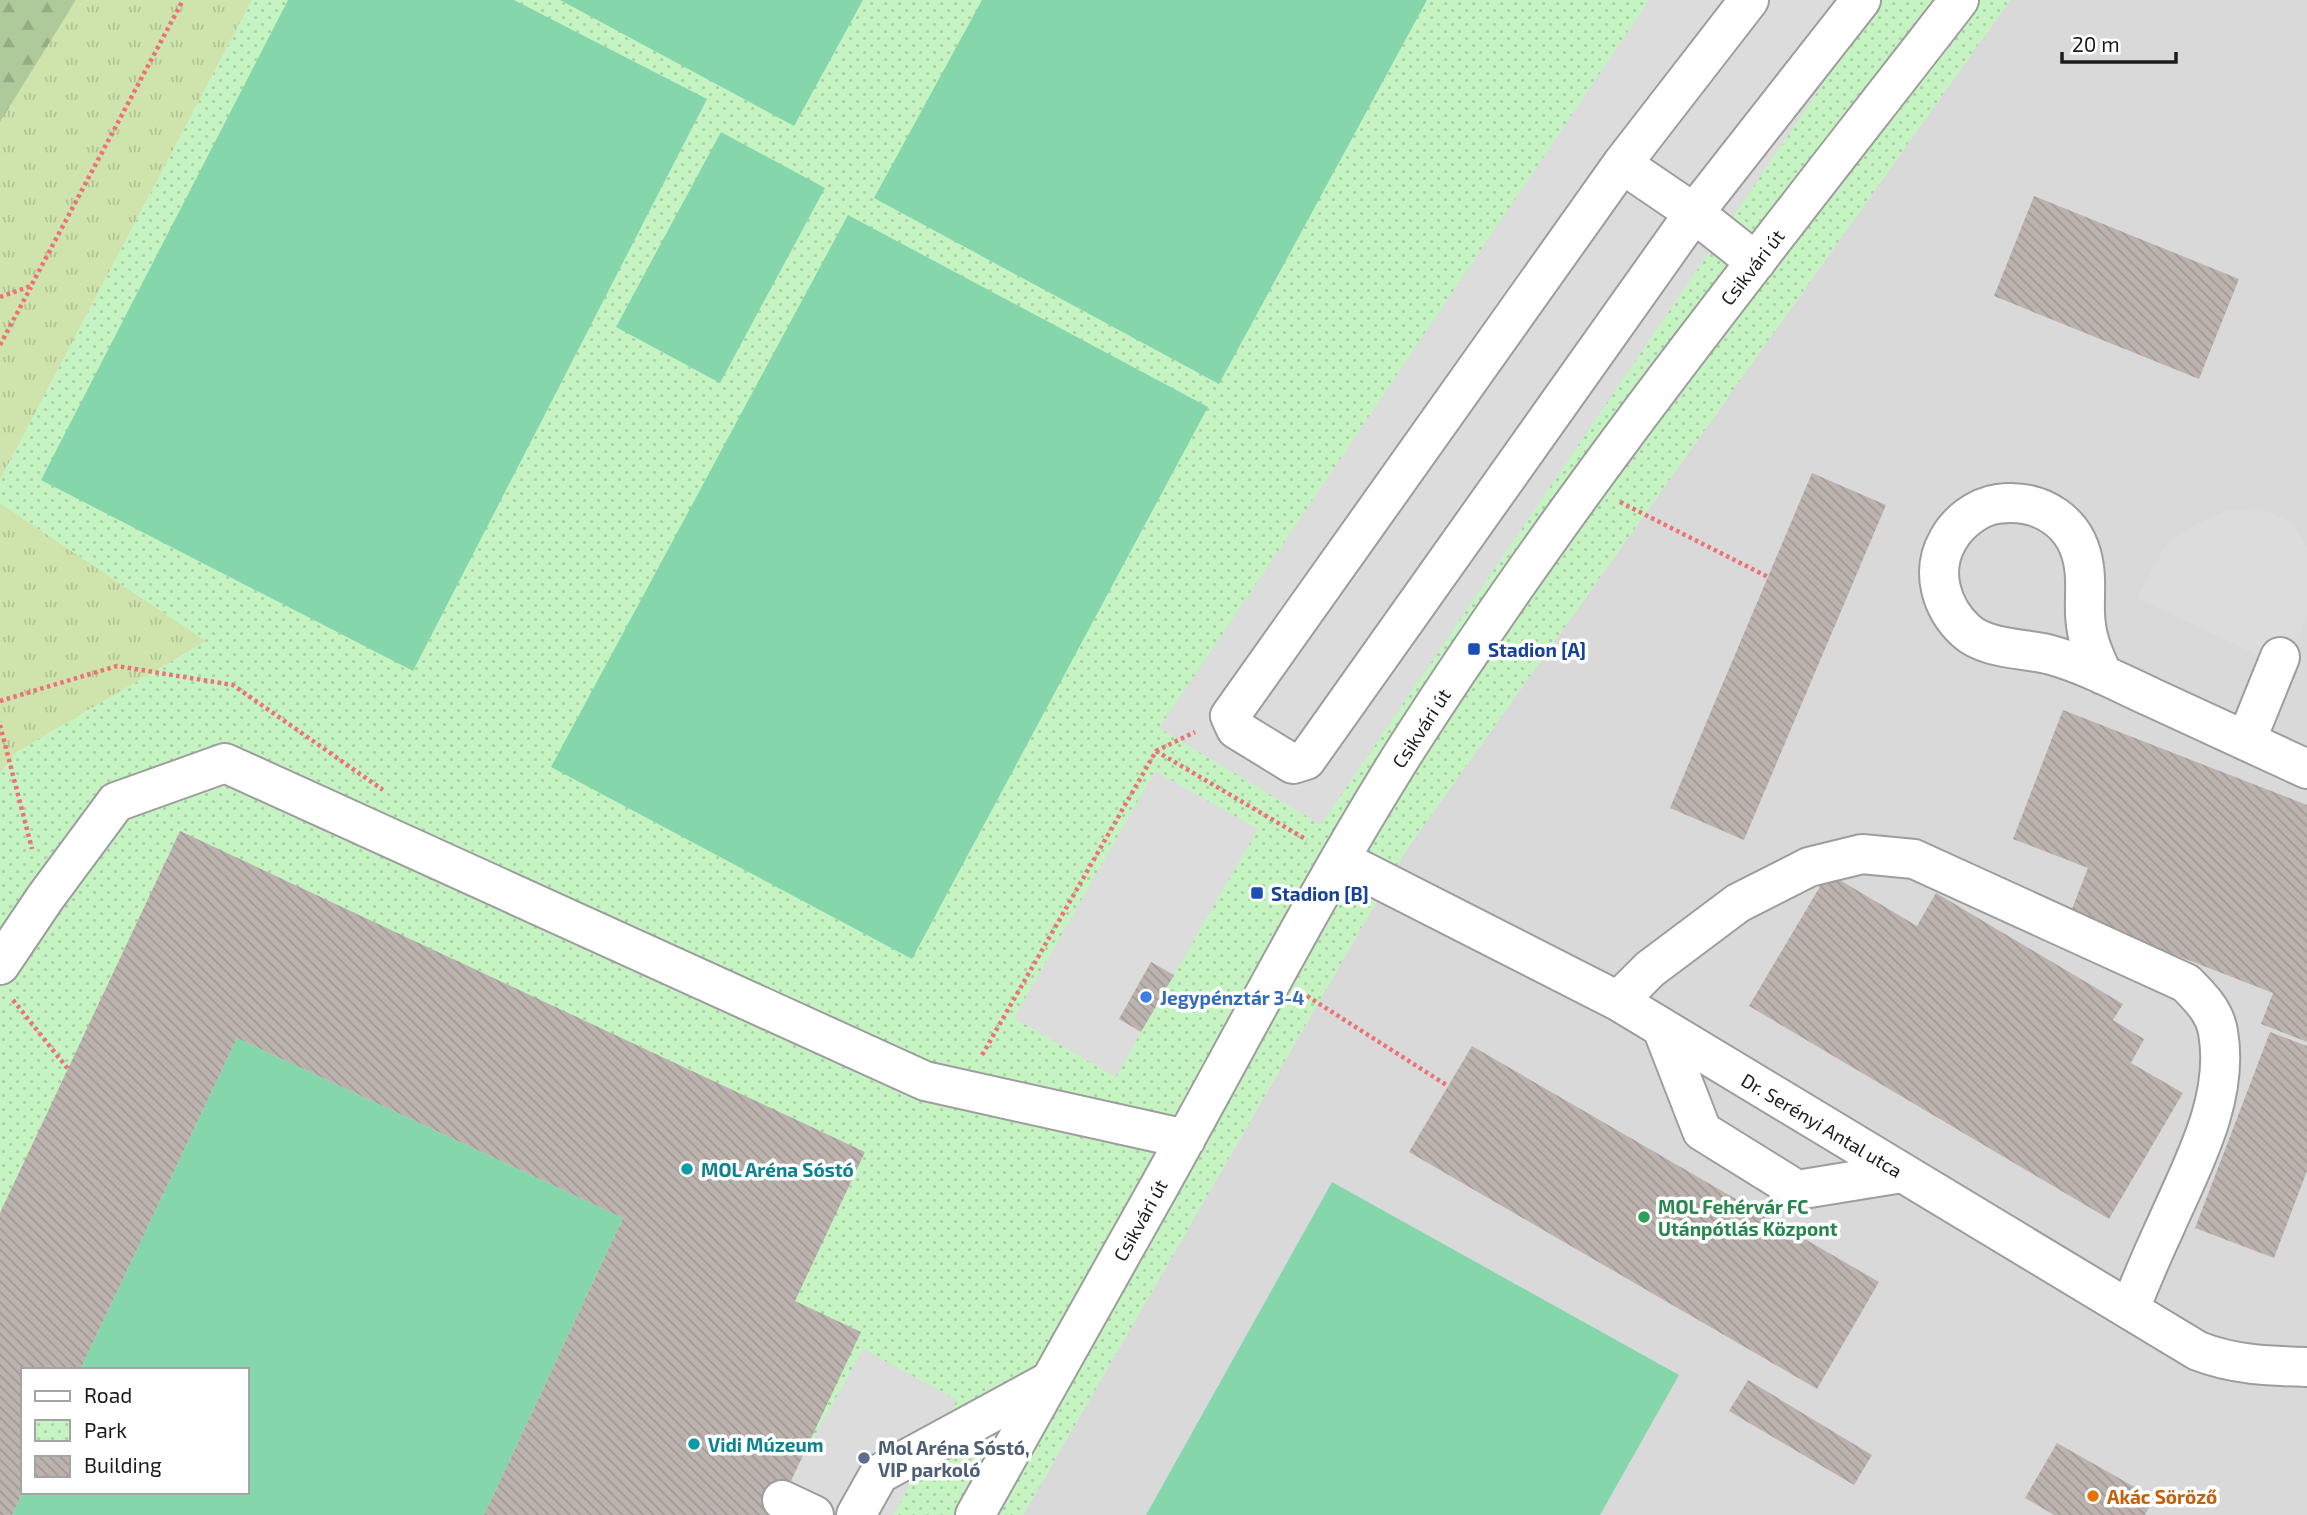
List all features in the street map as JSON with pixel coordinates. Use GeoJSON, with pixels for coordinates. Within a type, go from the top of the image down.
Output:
{"type":"FeatureCollection","features":[{"type":"Feature","properties":{"kind":"street"},"geometry":{"type":"LineString","coordinates":[[1749,0],[1622,164],[1230,716],[1236,729],[1293,764],[1306,760],[1694,213],[1861,0]]}},
{"type":"Feature","properties":{"kind":"street","name":"Csikvári út"},"geometry":{"type":"LineString","coordinates":[[975,1515],[1275,976],[1414,737],[1521,576],[1589,484],[1756,262],[1959,0]]}},
{"type":"Feature","properties":{"kind":"street"},"geometry":{"type":"LineString","coordinates":[[1622,164],[1694,213],[1756,262]]}},
{"type":"Feature","properties":{"kind":"street"},"geometry":{"type":"LineString","coordinates":[[2103,675],[2086,627],[2084,567],[2077,541],[2061,521],[2040,507],[2015,502],[1990,505],[1962,520],[1947,541],[1939,565],[1940,591],[1950,614],[1968,632],[1982,640],[2055,656],[2103,675],[2307,769]]}},
{"type":"Feature","properties":{"kind":"street"},"geometry":{"type":"LineString","coordinates":[[2246,741],[2280,657]]}},
{"type":"Feature","properties":{"kind":"street"},"geometry":{"type":"LineString","coordinates":[[4,979],[45,898],[116,802],[225,763],[925,1081],[1186,1139]]}},
{"type":"Feature","properties":{"kind":"street"},"geometry":{"type":"LineString","coordinates":[[1618,1001],[1650,969],[1738,903],[1809,867],[1862,854],[1914,859],[2186,983],[2206,1004],[2218,1029],[2221,1067],[2214,1105],[2192,1167],[2130,1309]]}},
{"type":"Feature","properties":{"kind":"street","name":"Dr. Serényi Antal utca"},"geometry":{"type":"LineString","coordinates":[[1341,860],[1618,1001],[2198,1350],[2222,1360],[2253,1366],[2307,1367]]}},
{"type":"Feature","properties":{"kind":"street"},"geometry":{"type":"LineString","coordinates":[[1662,1028],[1702,1131],[1785,1182],[1797,1189],[1902,1173]]}},
{"type":"Feature","properties":{"kind":"street"},"geometry":{"type":"LineString","coordinates":[[856,1515],[879,1474],[1050,1381]]}},
{"type":"Feature","properties":{"kind":"path"},"geometry":{"type":"LineString","coordinates":[[0,345],[183,0]]}},
{"type":"Feature","properties":{"kind":"path"},"geometry":{"type":"LineString","coordinates":[[0,297],[31,286]]}},
{"type":"Feature","properties":{"kind":"path"},"geometry":{"type":"LineString","coordinates":[[1589,484],[1646,517],[1768,577]]}},
{"type":"Feature","properties":{"kind":"path"},"geometry":{"type":"LineString","coordinates":[[0,701],[117,666],[233,685],[392,796]]}},
{"type":"Feature","properties":{"kind":"path"},"geometry":{"type":"LineString","coordinates":[[962,1089],[1156,751],[1230,716]]}},
{"type":"Feature","properties":{"kind":"path"},"geometry":{"type":"LineString","coordinates":[[0,725],[45,898]]}},
{"type":"Feature","properties":{"kind":"path"},"geometry":{"type":"LineString","coordinates":[[1156,751],[1341,860]]}},
{"type":"Feature","properties":{"kind":"path"},"geometry":{"type":"LineString","coordinates":[[1275,976],[1448,1086]]}},
{"type":"Feature","properties":{"kind":"path"},"geometry":{"type":"LineString","coordinates":[[4,979],[68,1069]]}},
{"type":"Feature","properties":{"kind":"shaded area"},"geometry":{"type":"Polygon","coordinates":[[[1649,0],[1880,0],[1321,825],[1159,728],[1649,0]]]}},
{"type":"Feature","properties":{"kind":"shaded area"},"geometry":{"type":"Polygon","coordinates":[[[2010,0],[2307,0],[2307,1515],[1023,1515],[1407,849],[2010,0]]]}},
{"type":"Feature","properties":{"kind":"shaded area"},"geometry":{"type":"Polygon","coordinates":[[[2259,508],[2293,523],[2307,547],[2307,614],[2289,670],[2137,598],[2167,543],[2193,526],[2226,511],[2259,508]]]}},
{"type":"Feature","properties":{"kind":"shaded area"},"geometry":{"type":"Polygon","coordinates":[[[1155,771],[1258,829],[1174,975],[1151,963],[1119,1019],[1141,1032],[1116,1077],[1014,1018],[1155,771]]]}},
{"type":"Feature","properties":{"kind":"shaded area","name":"Mol Aréna Sóstó, VIP parkoló"},"geometry":{"type":"Polygon","coordinates":[[[863,1349],[957,1400],[893,1515],[771,1515],[863,1349]]]}},
{"type":"Feature","properties":{"kind":"green space"},"geometry":{"type":"Polygon","coordinates":[[[0,0],[76,0],[0,122],[0,0]]]}},
{"type":"Feature","properties":{"kind":"green space"},"geometry":{"type":"Polygon","coordinates":[[[76,0],[252,0],[0,480],[0,122],[76,0]]]}},
{"type":"Feature","properties":{"kind":"green space"},"geometry":{"type":"Polygon","coordinates":[[[252,0],[2010,0],[1407,849],[1023,1515],[0,1515],[0,773],[17,752],[206,641],[0,503],[0,480],[252,0]]]}},
{"type":"Feature","properties":{"kind":"green space"},"geometry":{"type":"Polygon","coordinates":[[[288,0],[514,0],[707,99],[413,671],[41,480],[288,0]]]}},
{"type":"Feature","properties":{"kind":"green space"},"geometry":{"type":"Polygon","coordinates":[[[560,0],[863,0],[794,126],[560,0]]]}},
{"type":"Feature","properties":{"kind":"green space"},"geometry":{"type":"Polygon","coordinates":[[[982,0],[1427,0],[1219,384],[874,198],[982,0]]]}},
{"type":"Feature","properties":{"kind":"green space"},"geometry":{"type":"Polygon","coordinates":[[[721,132],[825,188],[720,383],[616,327],[721,132]]]}},
{"type":"Feature","properties":{"kind":"green space"},"geometry":{"type":"Polygon","coordinates":[[[848,215],[1208,407],[912,959],[551,767],[848,215]]]}},
{"type":"Feature","properties":{"kind":"green space"},"geometry":{"type":"Polygon","coordinates":[[[0,503],[206,641],[17,752],[0,773],[0,503]]]}},
{"type":"Feature","properties":{"kind":"green space"},"geometry":{"type":"Polygon","coordinates":[[[237,1038],[623,1218],[484,1515],[12,1515],[22,1494],[248,1494],[248,1368],[81,1368],[237,1038]]]}},
{"type":"Feature","properties":{"kind":"green space"},"geometry":{"type":"Polygon","coordinates":[[[1332,1182],[1679,1375],[1600,1515],[1146,1515],[1332,1182]]]}},
{"type":"Feature","properties":{"kind":"building"},"geometry":{"type":"Polygon","coordinates":[[[2034,196],[2239,279],[2199,379],[1994,296],[2034,196]]]}},
{"type":"Feature","properties":{"kind":"building"},"geometry":{"type":"Polygon","coordinates":[[[1812,473],[1886,505],[1744,840],[1670,808],[1812,473]]]}},
{"type":"Feature","properties":{"kind":"building"},"geometry":{"type":"Polygon","coordinates":[[[2063,710],[2307,805],[2307,1042],[2261,1024],[2273,993],[2070,914],[2088,868],[2013,839],[2063,710]]]}},
{"type":"Feature","properties":{"kind":"building","name":"MOL Aréna Sóstó"},"geometry":{"type":"Polygon","coordinates":[[[180,831],[865,1152],[795,1301],[861,1332],[775,1515],[484,1515],[623,1218],[237,1038],[81,1368],[21,1368],[22,1494],[12,1515],[0,1515],[0,1213],[180,831]]]}},
{"type":"Feature","properties":{"kind":"building"},"geometry":{"type":"Polygon","coordinates":[[[1828,873],[1917,926],[1936,893],[2123,1004],[2113,1020],[2144,1039],[2131,1063],[2183,1093],[2109,1219],[1749,1006],[1828,873]]]}},
{"type":"Feature","properties":{"kind":"building","name":"Jegypénztár 3-4"},"geometry":{"type":"Polygon","coordinates":[[[1151,962],[1174,975],[1141,1032],[1119,1019],[1151,962]]]}},
{"type":"Feature","properties":{"kind":"building"},"geometry":{"type":"Polygon","coordinates":[[[2270,1032],[2307,1046],[2307,1171],[2274,1258],[2195,1228],[2270,1032]]]}},
{"type":"Feature","properties":{"kind":"building","name":"MOL Fehérvár FC Utánpótlás Központ"},"geometry":{"type":"Polygon","coordinates":[[[1472,1046],[1879,1282],[1817,1389],[1409,1152],[1472,1046]]]}},
{"type":"Feature","properties":{"kind":"building"},"geometry":{"type":"Polygon","coordinates":[[[1748,1380],[1872,1455],[1854,1485],[1729,1411],[1748,1380]]]}},
{"type":"Feature","properties":{"kind":"building"},"geometry":{"type":"Polygon","coordinates":[[[2057,1443],[2154,1498],[2145,1515],[2054,1515],[2025,1498],[2057,1443]]]}},
{"type":"Feature","properties":{"kind":"place","name":"Stadion [A]"},"geometry":{"type":"Point","coordinates":[1474,649]}},
{"type":"Feature","properties":{"kind":"place","name":"Stadion [B]"},"geometry":{"type":"Point","coordinates":[1257,893]}},
{"type":"Feature","properties":{"kind":"place","name":"Jegypénztár 3-4"},"geometry":{"type":"Point","coordinates":[1146,997]}},
{"type":"Feature","properties":{"kind":"place","name":"MOL Aréna Sóstó"},"geometry":{"type":"Point","coordinates":[687,1169]}},
{"type":"Feature","properties":{"kind":"place","name":"MOL Fehérvár FC Utánpótlás Központ"},"geometry":{"type":"Point","coordinates":[1644,1217]}},
{"type":"Feature","properties":{"kind":"place","name":"Vidi Múzeum"},"geometry":{"type":"Point","coordinates":[694,1444]}},
{"type":"Feature","properties":{"kind":"place","name":"Mol Aréna Sóstó, VIP parkoló"},"geometry":{"type":"Point","coordinates":[864,1458]}},
{"type":"Feature","properties":{"kind":"place","name":"Akác Söröző"},"geometry":{"type":"Point","coordinates":[2093,1496]}}]}
